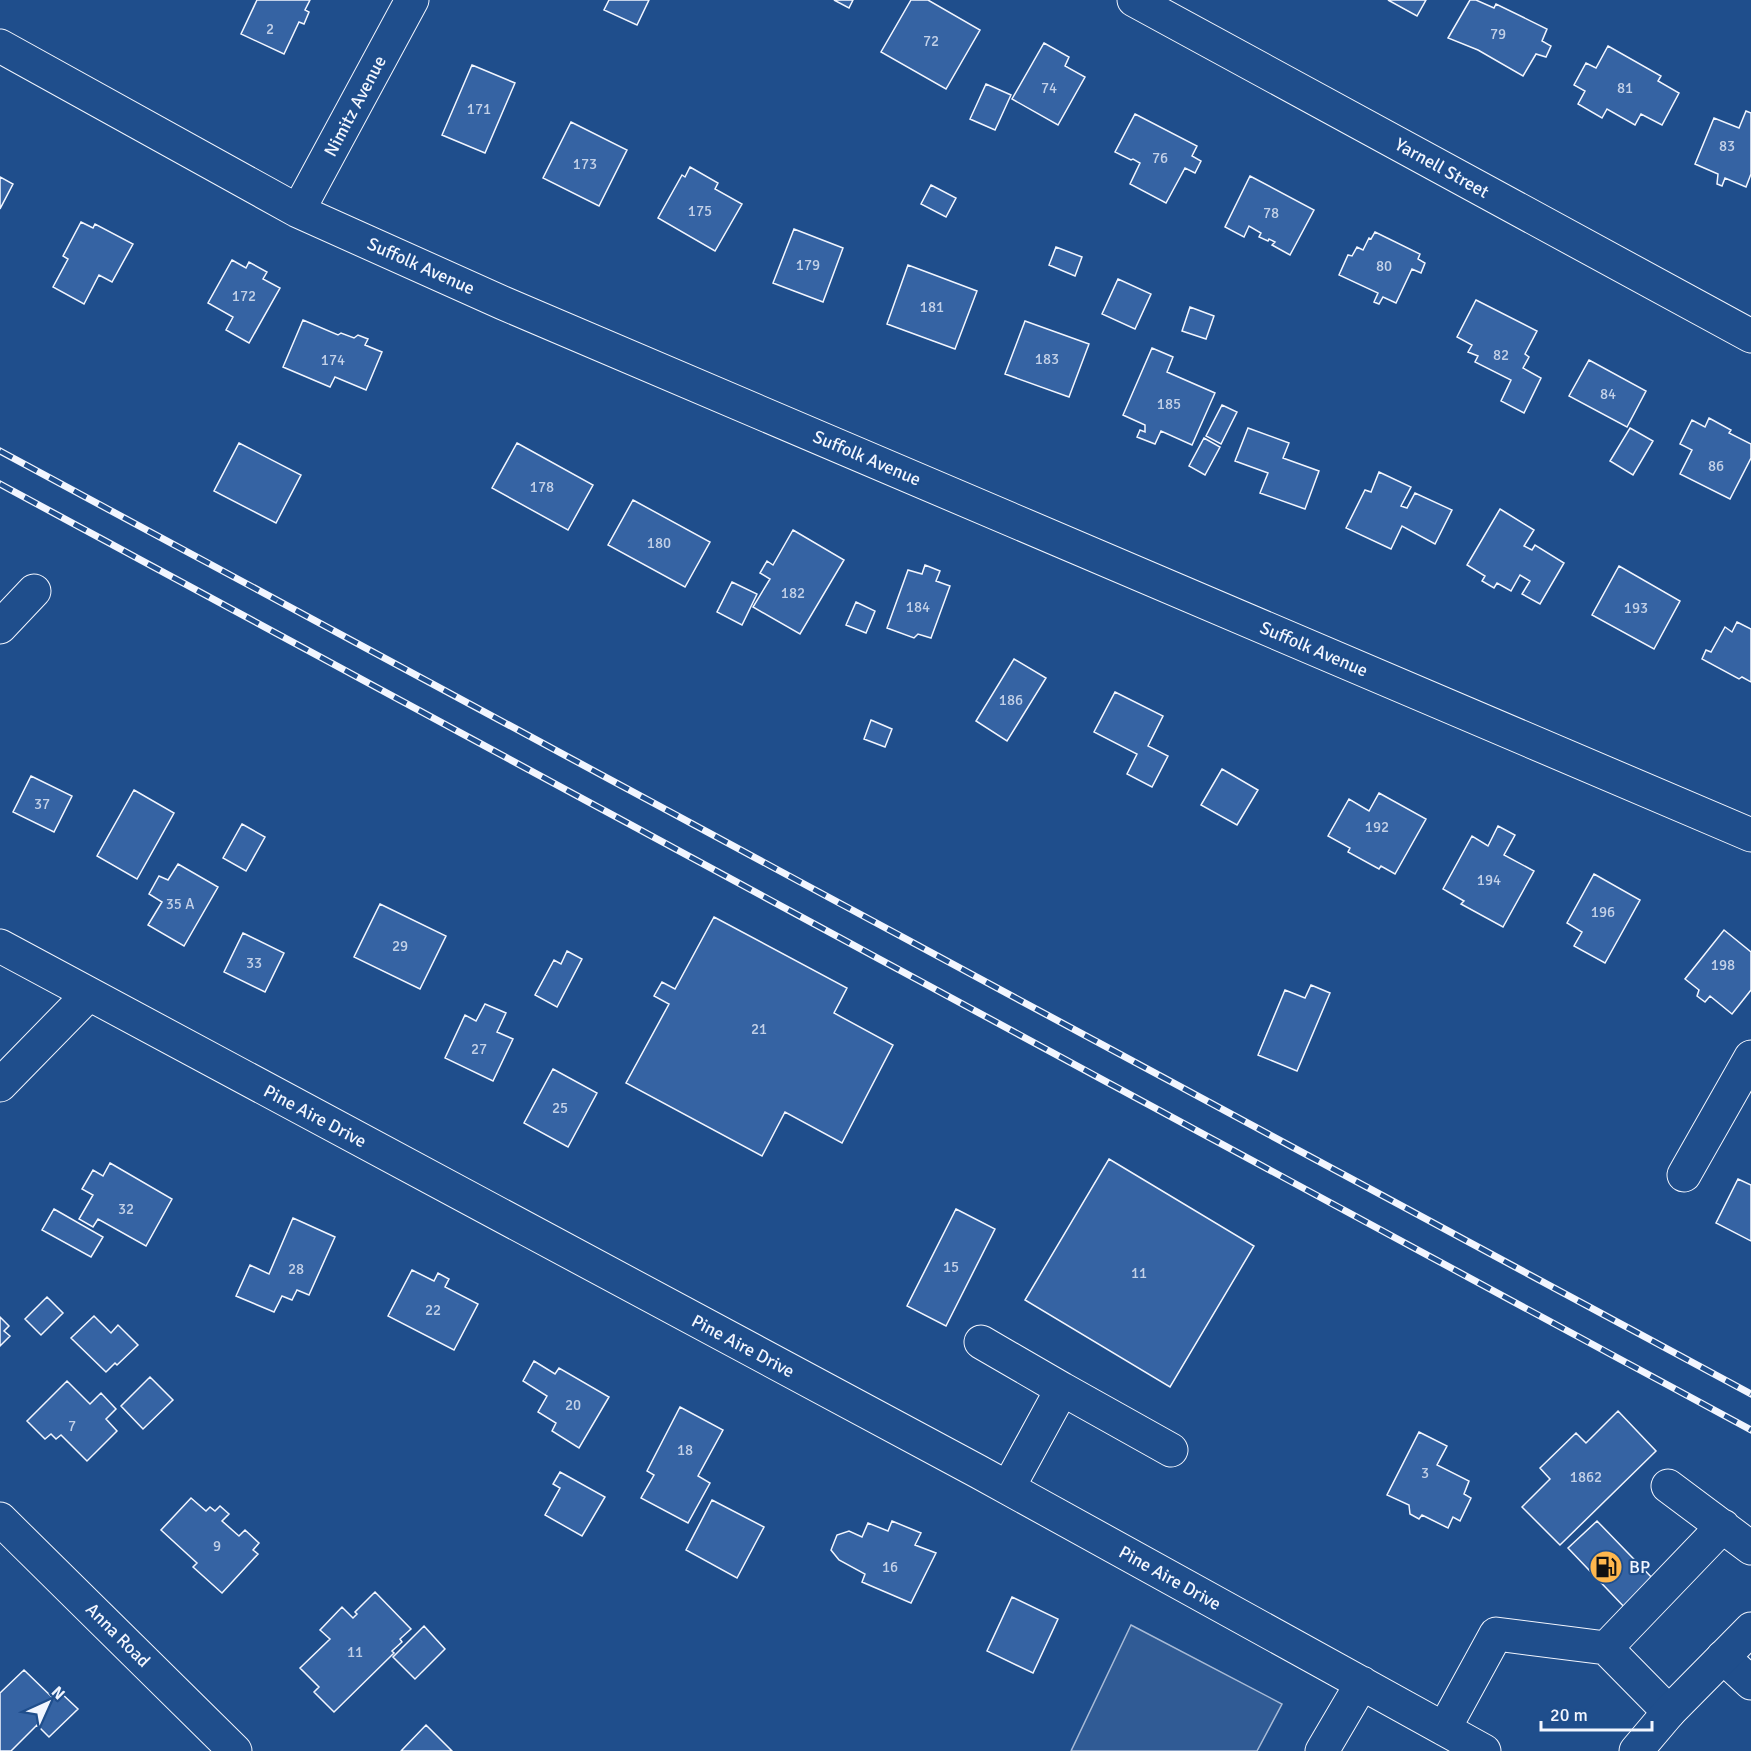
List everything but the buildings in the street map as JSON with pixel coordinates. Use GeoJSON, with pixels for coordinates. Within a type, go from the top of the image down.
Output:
{"type":"FeatureCollection","features":[{"type":"Feature","properties":{"kind":"street","name":"Nimitz Avenue"},"geometry":{"type":"LineString","coordinates":[[298,211],[412,0]]}},
{"type":"Feature","properties":{"kind":"street","name":"Yarnell Street"},"geometry":{"type":"LineString","coordinates":[[1134,0],[1751,336]]}},
{"type":"Feature","properties":{"kind":"street","name":"Suffolk Avenue"},"geometry":{"type":"LineString","coordinates":[[0,46],[298,211],[503,303],[1751,835]]}},
{"type":"Feature","properties":{"kind":"street"},"geometry":{"type":"LineString","coordinates":[[0,627],[34,591]]}},
{"type":"Feature","properties":{"kind":"street","name":"Pine Aire Drive"},"geometry":{"type":"LineString","coordinates":[[0,946],[1008,1488],[1484,1751]]}},
{"type":"Feature","properties":{"kind":"street"},"geometry":{"type":"LineString","coordinates":[[0,1085],[89,994]]}},
{"type":"Feature","properties":{"kind":"street"},"geometry":{"type":"LineString","coordinates":[[1684,1175],[1751,1058]]}},
{"type":"Feature","properties":{"kind":"street"},"geometry":{"type":"LineString","coordinates":[[981,1342],[1171,1450]]}},
{"type":"Feature","properties":{"kind":"street"},"geometry":{"type":"LineString","coordinates":[[1008,1488],[1062,1389]]}},
{"type":"Feature","properties":{"kind":"street"},"geometry":{"type":"LineString","coordinates":[[1668,1486],[1751,1548]]}},
{"type":"Feature","properties":{"kind":"street","name":"Anna Road"},"geometry":{"type":"LineString","coordinates":[[0,1519],[235,1751]]}},
{"type":"Feature","properties":{"kind":"street"},"geometry":{"type":"LineString","coordinates":[[1605,1648],[1724,1526]]}},
{"type":"Feature","properties":{"kind":"street"},"geometry":{"type":"LineString","coordinates":[[1636,1751],[1669,1712],[1751,1629]]}},
{"type":"Feature","properties":{"kind":"street"},"geometry":{"type":"LineString","coordinates":[[1444,1729],[1497,1634],[1605,1648],[1669,1712]]}},
{"type":"Feature","properties":{"kind":"street"},"geometry":{"type":"LineString","coordinates":[[1723,1657],[1751,1683]]}},
{"type":"Feature","properties":{"kind":"street"},"geometry":{"type":"LineString","coordinates":[[1322,1751],[1362,1683]]}},
{"type":"Feature","properties":{"kind":"shaded area"},"geometry":{"type":"Polygon","coordinates":[[[1131,1625],[1282,1704],[1257,1751],[1071,1751],[1131,1625]]]}},
{"type":"Feature","properties":{"kind":"railway"},"geometry":{"type":"LineString","coordinates":[[0,451],[1751,1394]]}},
{"type":"Feature","properties":{"kind":"railway"},"geometry":{"type":"LineString","coordinates":[[0,484],[1751,1430]]}},
{"type":"Feature","properties":{"kind":"place","name":"BP"},"geometry":{"type":"Point","coordinates":[1606,1567]}}]}
